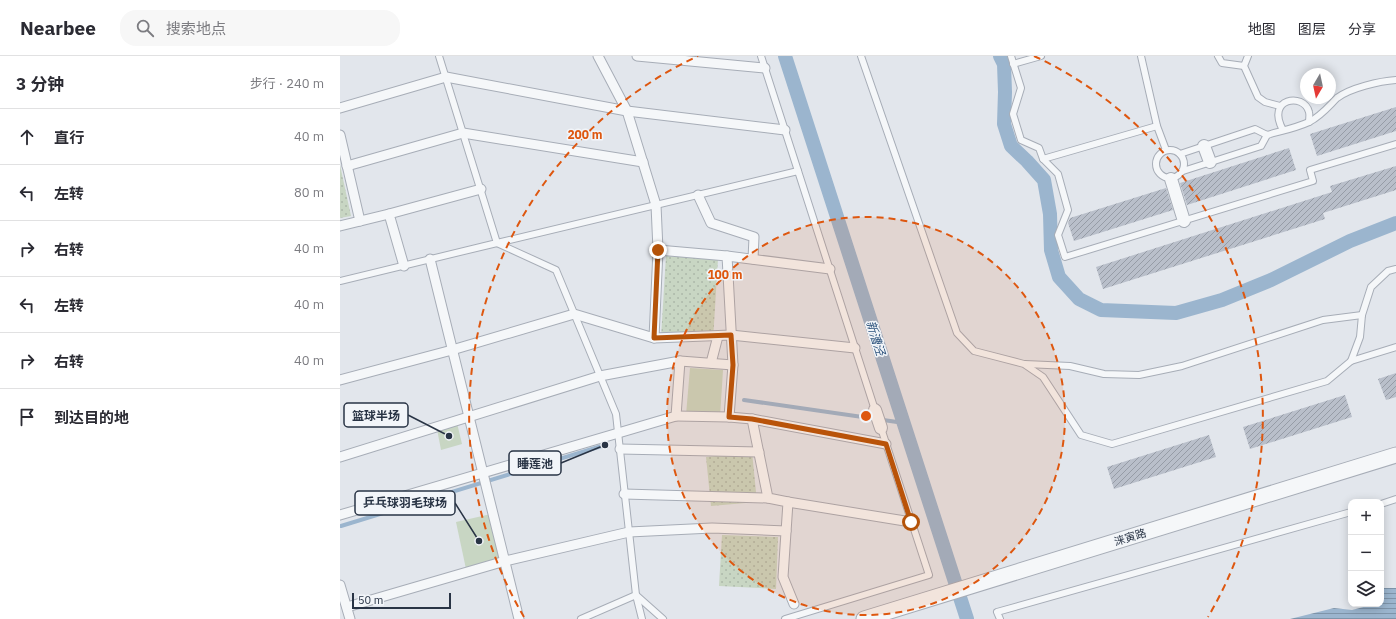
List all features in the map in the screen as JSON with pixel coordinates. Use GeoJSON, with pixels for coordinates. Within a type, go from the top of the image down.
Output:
{"type":"FeatureCollection","features":[{"type":"Feature","properties":{"kind":"street"},"geometry":{"type":"LineString","coordinates":[[598,56],[627,111],[656,205],[658,250],[654,338]]}},
{"type":"Feature","properties":{"kind":"street"},"geometry":{"type":"LineString","coordinates":[[637,56],[765,68]]}},
{"type":"Feature","properties":{"kind":"street"},"geometry":{"type":"LineString","coordinates":[[340,108],[446,77],[627,111],[785,130]]}},
{"type":"Feature","properties":{"kind":"street"},"geometry":{"type":"LineString","coordinates":[[347,166],[463,133],[643,162]]}},
{"type":"Feature","properties":{"kind":"street"},"geometry":{"type":"LineString","coordinates":[[340,135],[360,221]]}},
{"type":"Feature","properties":{"kind":"street"},"geometry":{"type":"LineString","coordinates":[[1204,146],[1210,162]]}},
{"type":"Feature","properties":{"kind":"street"},"geometry":{"type":"LineString","coordinates":[[1171,179],[1184,221]]}},
{"type":"Feature","properties":{"kind":"street"},"geometry":{"type":"LineString","coordinates":[[340,226],[481,190]]}},
{"type":"Feature","properties":{"kind":"street"},"geometry":{"type":"LineString","coordinates":[[698,195],[711,223],[754,237],[753,259]]}},
{"type":"Feature","properties":{"kind":"street"},"geometry":{"type":"LineString","coordinates":[[389,214],[404,266]]}},
{"type":"Feature","properties":{"kind":"street"},"geometry":{"type":"LineString","coordinates":[[658,250],[727,256],[830,269]]}},
{"type":"Feature","properties":{"kind":"street"},"geometry":{"type":"LineString","coordinates":[[727,256],[733,365],[729,417]]}},
{"type":"Feature","properties":{"kind":"street"},"geometry":{"type":"LineString","coordinates":[[430,259],[519,619]]}},
{"type":"Feature","properties":{"kind":"street"},"geometry":{"type":"LineString","coordinates":[[340,380],[452,350],[574,314],[654,338],[731,335],[855,348]]}},
{"type":"Feature","properties":{"kind":"street"},"geometry":{"type":"LineString","coordinates":[[710,363],[718,336]]}},
{"type":"Feature","properties":{"kind":"street"},"geometry":{"type":"LineString","coordinates":[[340,456],[600,376],[680,360],[733,365]]}},
{"type":"Feature","properties":{"kind":"street"},"geometry":{"type":"LineString","coordinates":[[676,416],[680,360]]}},
{"type":"Feature","properties":{"kind":"street"},"geometry":{"type":"LineString","coordinates":[[340,515],[485,480],[618,432],[676,416],[752,419],[886,444]]}},
{"type":"Feature","properties":{"kind":"street"},"geometry":{"type":"LineString","coordinates":[[752,419],[768,498]]}},
{"type":"Feature","properties":{"kind":"street"},"geometry":{"type":"LineString","coordinates":[[620,450],[759,452]]}},
{"type":"Feature","properties":{"kind":"street","name":"涞寅路"},"geometry":{"type":"LineString","coordinates":[[864,619],[1396,455]]}},
{"type":"Feature","properties":{"kind":"street"},"geometry":{"type":"LineString","coordinates":[[624,494],[768,498],[911,522]]}},
{"type":"Feature","properties":{"kind":"street"},"geometry":{"type":"LineString","coordinates":[[788,502],[783,577],[794,604]]}},
{"type":"Feature","properties":{"kind":"street"},"geometry":{"type":"LineString","coordinates":[[347,607],[505,561],[628,532],[712,528],[786,531]]}},
{"type":"Feature","properties":{"kind":"street"},"geometry":{"type":"LineString","coordinates":[[340,585],[350,619]]}},
{"type":"Feature","properties":{"kind":"lane"},"geometry":{"type":"LineString","coordinates":[[439,56],[497,243],[556,270],[616,414],[628,532],[636,595],[642,619]]}},
{"type":"Feature","properties":{"kind":"lane"},"geometry":{"type":"LineString","coordinates":[[761,56],[929,575],[785,619]]}},
{"type":"Feature","properties":{"kind":"lane"},"geometry":{"type":"LineString","coordinates":[[861,56],[957,333],[974,351],[1024,364],[1070,366],[1104,374],[1139,375],[1182,366],[1323,320],[1362,315]]}},
{"type":"Feature","properties":{"kind":"lane"},"geometry":{"type":"LineString","coordinates":[[1011,56],[1021,88],[1013,114],[1020,140],[1039,148],[1043,159],[1058,174],[1068,210],[1058,235],[1066,257],[1313,181],[1310,170],[1396,144]]}},
{"type":"Feature","properties":{"kind":"lane"},"geometry":{"type":"LineString","coordinates":[[1013,64],[1042,56]]}},
{"type":"Feature","properties":{"kind":"lane"},"geometry":{"type":"LineString","coordinates":[[1140,56],[1157,126],[1166,150]]}},
{"type":"Feature","properties":{"kind":"lane"},"geometry":{"type":"LineString","coordinates":[[1218,56],[1222,63],[1244,66]]}},
{"type":"Feature","properties":{"kind":"lane"},"geometry":{"type":"LineString","coordinates":[[1248,56],[1244,66],[1258,97],[1265,102],[1280,106]]}},
{"type":"Feature","properties":{"kind":"lane"},"geometry":{"type":"LineString","coordinates":[[1183,171],[1184,162],[1180,154],[1171,150],[1166,150],[1159,156],[1156,164],[1159,173],[1162,176],[1171,179],[1180,175],[1183,171],[1260,146],[1268,135],[1309,122],[1325,112],[1338,97],[1356,89],[1396,80]]}},
{"type":"Feature","properties":{"kind":"lane"},"geometry":{"type":"LineString","coordinates":[[1283,130],[1277,114],[1280,106],[1288,101],[1297,100],[1304,105],[1309,112],[1309,122]]}},
{"type":"Feature","properties":{"kind":"lane"},"geometry":{"type":"LineString","coordinates":[[1043,159],[1157,126]]}},
{"type":"Feature","properties":{"kind":"lane"},"geometry":{"type":"LineString","coordinates":[[1180,154],[1255,129],[1268,135]]}},
{"type":"Feature","properties":{"kind":"lane"},"geometry":{"type":"LineString","coordinates":[[340,281],[798,171]]}},
{"type":"Feature","properties":{"kind":"lane"},"geometry":{"type":"LineString","coordinates":[[1351,361],[1360,337],[1362,315],[1371,287],[1388,271],[1396,269]]}},
{"type":"Feature","properties":{"kind":"lane"},"geometry":{"type":"LineString","coordinates":[[1024,364],[1043,377],[1081,435],[1112,444],[1326,381],[1351,361],[1396,346]]}},
{"type":"Feature","properties":{"kind":"lane"},"geometry":{"type":"LineString","coordinates":[[1384,503],[1396,500]]}},
{"type":"Feature","properties":{"kind":"lane"},"geometry":{"type":"LineString","coordinates":[[1000,619],[997,612],[1348,513]]}},
{"type":"Feature","properties":{"kind":"lane"},"geometry":{"type":"LineString","coordinates":[[581,619],[636,595]]}},
{"type":"Feature","properties":{"kind":"lane"},"geometry":{"type":"LineString","coordinates":[[636,595],[663,619]]}},
{"type":"Feature","properties":{"kind":"green space"},"geometry":{"type":"Polygon","coordinates":[[[340,165],[351,216],[340,218],[340,165]]]}},
{"type":"Feature","properties":{"kind":"green space"},"geometry":{"type":"Polygon","coordinates":[[[666,256],[718,259],[713,340],[661,337],[666,256]]]}},
{"type":"Feature","properties":{"kind":"green space"},"geometry":{"type":"Polygon","coordinates":[[[690,368],[723,370],[720,417],[686,415],[690,368]]]}},
{"type":"Feature","properties":{"kind":"green space"},"geometry":{"type":"Polygon","coordinates":[[[457,423],[462,444],[441,450],[437,429],[457,423]]]}},
{"type":"Feature","properties":{"kind":"green space"},"geometry":{"type":"Polygon","coordinates":[[[752,452],[757,502],[711,506],[706,457],[752,452]]]}},
{"type":"Feature","properties":{"kind":"green space"},"geometry":{"type":"Polygon","coordinates":[[[491,514],[502,559],[466,569],[456,522],[491,514]]]}},
{"type":"Feature","properties":{"kind":"green space"},"geometry":{"type":"Polygon","coordinates":[[[722,535],[778,537],[776,589],[719,586],[722,535]]]}},
{"type":"Feature","properties":{"kind":"water"},"geometry":{"type":"Polygon","coordinates":[[[1384,588],[1396,588],[1396,619],[1290,619],[1334,608],[1352,610],[1364,607],[1384,607],[1384,588]]]}},
{"type":"Feature","properties":{"kind":"building"},"geometry":{"type":"Polygon","coordinates":[[[1396,107],[1396,131],[1317,156],[1310,134],[1396,107]]]}},
{"type":"Feature","properties":{"kind":"building"},"geometry":{"type":"Polygon","coordinates":[[[1289,148],[1296,170],[1187,205],[1180,183],[1289,148]]]}},
{"type":"Feature","properties":{"kind":"building"},"geometry":{"type":"Polygon","coordinates":[[[1396,166],[1396,190],[1323,213],[1325,219],[1103,289],[1096,267],[1332,192],[1330,186],[1396,166]]]}},
{"type":"Feature","properties":{"kind":"building"},"geometry":{"type":"Polygon","coordinates":[[[1166,188],[1173,210],[1074,241],[1068,223],[1070,218],[1166,188]]]}},
{"type":"Feature","properties":{"kind":"building"},"geometry":{"type":"Polygon","coordinates":[[[1396,373],[1396,397],[1386,400],[1378,379],[1396,373]]]}},
{"type":"Feature","properties":{"kind":"building"},"geometry":{"type":"Polygon","coordinates":[[[1345,395],[1352,417],[1250,449],[1243,427],[1345,395]]]}},
{"type":"Feature","properties":{"kind":"building"},"geometry":{"type":"Polygon","coordinates":[[[1209,435],[1216,457],[1114,489],[1107,467],[1209,435]]]}},
{"type":"Feature","properties":{"kind":"waterway","name":"新漕泾"},"geometry":{"type":"LineString","coordinates":[[785,56],[967,619]]}},
{"type":"Feature","properties":{"kind":"waterway"},"geometry":{"type":"LineString","coordinates":[[1000,56],[1004,64],[1004,124],[1011,146],[1044,180],[1050,214],[1051,250],[1059,277],[1079,299],[1101,310],[1176,313],[1222,300],[1271,280],[1350,241],[1396,223]]}},
{"type":"Feature","properties":{"kind":"waterway"},"geometry":{"type":"LineString","coordinates":[[744,400],[904,423]]}},
{"type":"Feature","properties":{"kind":"waterway"},"geometry":{"type":"LineString","coordinates":[[341,526],[605,445]]}},
{"type":"Feature","properties":{"kind":"place","name":"篮球半场"},"geometry":{"type":"Point","coordinates":[449,436]}},
{"type":"Feature","properties":{"kind":"place","name":"睡莲池"},"geometry":{"type":"Point","coordinates":[605,445]}},
{"type":"Feature","properties":{"kind":"place","name":"乒乓球羽毛球场"},"geometry":{"type":"Point","coordinates":[479,541]}},
{"type":"Feature","properties":{"kind":"route"},"geometry":{"type":"LineString","coordinates":[[658,250],[654,338],[731,335],[733,365],[729,417],[752,419],[886,444],[911,522]]}}]}
